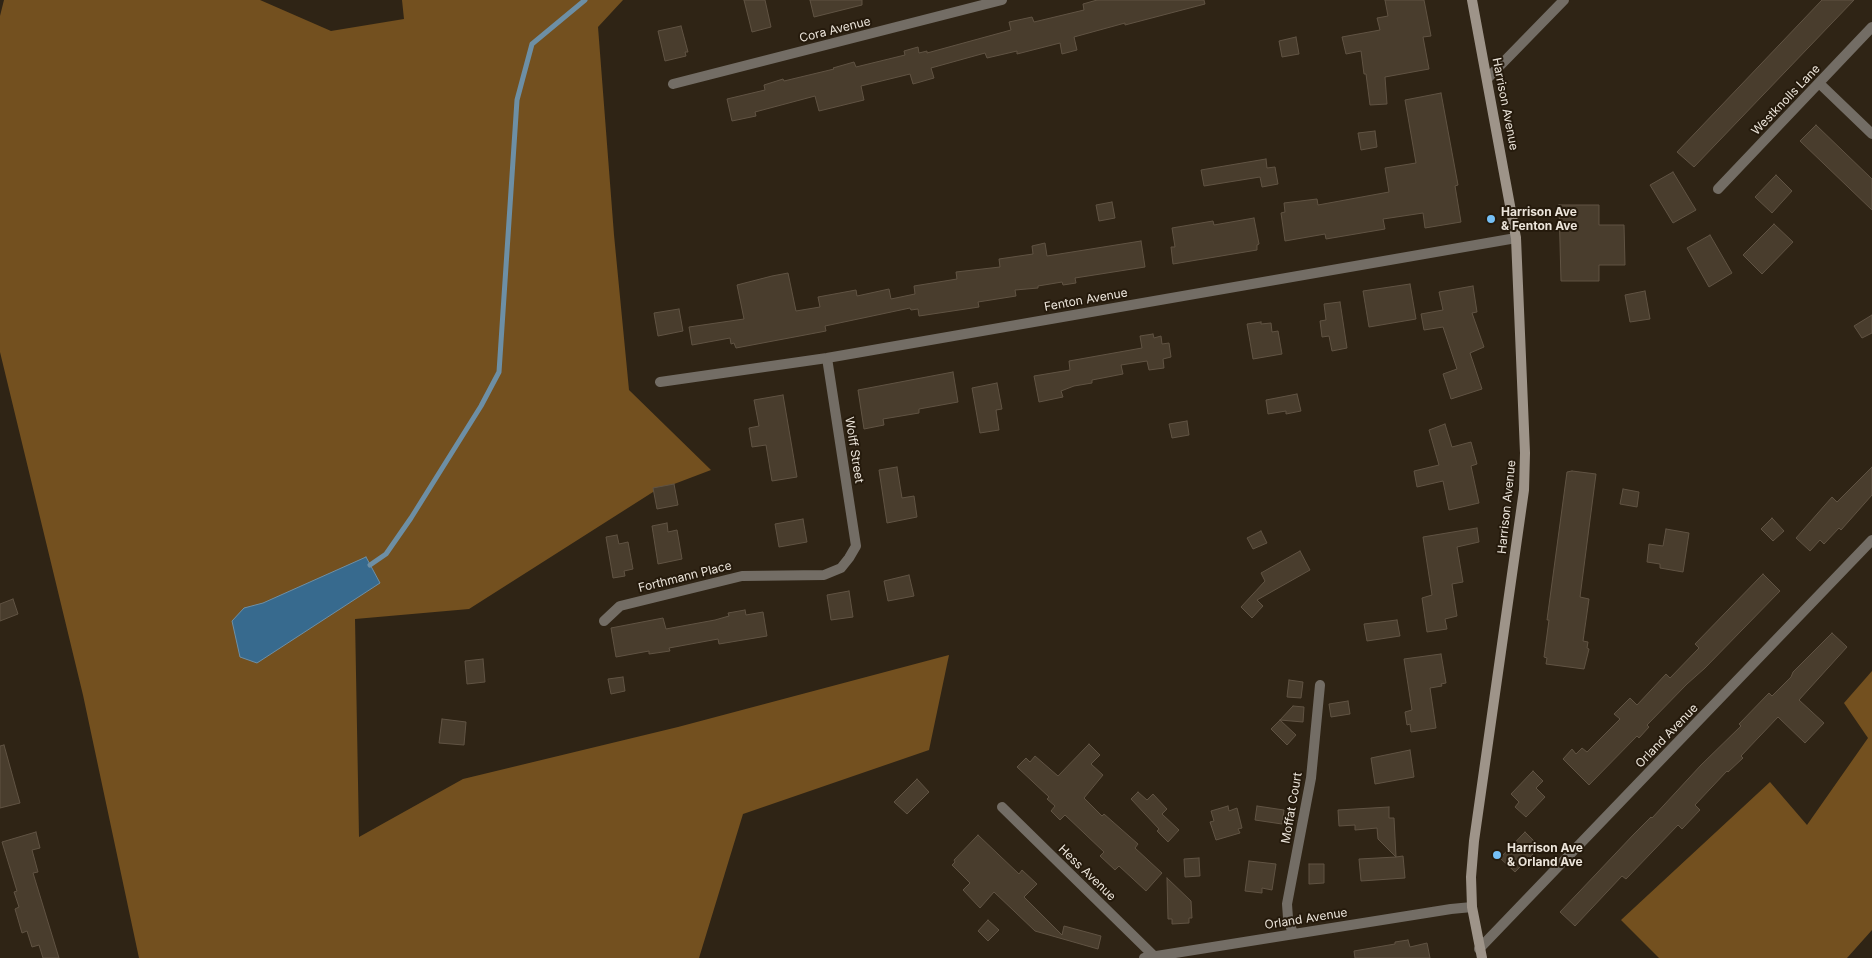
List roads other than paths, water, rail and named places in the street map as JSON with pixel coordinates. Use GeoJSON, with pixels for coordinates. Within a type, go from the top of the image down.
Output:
{"type":"FeatureCollection","features":[{"type":"Feature","properties":{"kind":"main road","name":"Harrison Avenue"},"geometry":{"type":"LineString","coordinates":[[1472,0],[1516,238],[1525,453],[1524,490],[1474,841],[1471,877],[1472,907],[1481,954]]}},
{"type":"Feature","properties":{"kind":"street","name":"Cora Avenue"},"geometry":{"type":"LineString","coordinates":[[673,84],[1002,0]]}},
{"type":"Feature","properties":{"kind":"street"},"geometry":{"type":"LineString","coordinates":[[1488,79],[1564,0]]}},
{"type":"Feature","properties":{"kind":"street","name":"Westknolls Lane"},"geometry":{"type":"LineString","coordinates":[[1718,189],[1872,27]]}},
{"type":"Feature","properties":{"kind":"street"},"geometry":{"type":"LineString","coordinates":[[1819,83],[1872,134]]}},
{"type":"Feature","properties":{"kind":"street","name":"Fenton Avenue"},"geometry":{"type":"LineString","coordinates":[[660,382],[827,358],[1516,238]]}},
{"type":"Feature","properties":{"kind":"street","name":"Wolff Street"},"geometry":{"type":"LineString","coordinates":[[827,358],[856,546]]}},
{"type":"Feature","properties":{"kind":"street","name":"Orland Avenue"},"geometry":{"type":"LineString","coordinates":[[1481,954],[1872,540]]}},
{"type":"Feature","properties":{"kind":"street","name":"Forthmann Place"},"geometry":{"type":"LineString","coordinates":[[604,622],[620,606],[742,576],[824,575],[841,568],[856,546]]}},
{"type":"Feature","properties":{"kind":"street","name":"Moffat Court"},"geometry":{"type":"LineString","coordinates":[[1293,934],[1288,918],[1288,904],[1311,778],[1320,685]]}},
{"type":"Feature","properties":{"kind":"street","name":"Hess Avenue"},"geometry":{"type":"LineString","coordinates":[[1002,807],[1149,957]]}},
{"type":"Feature","properties":{"kind":"street","name":"Orland Avenue"},"geometry":{"type":"LineString","coordinates":[[1149,957],[1472,907]]}},
{"type":"Feature","properties":{"kind":"water"},"geometry":{"type":"Polygon","coordinates":[[[366,557],[380,583],[257,663],[240,657],[232,621],[244,608],[263,603],[366,557]]]}},
{"type":"Feature","properties":{"kind":"waterway"},"geometry":{"type":"LineString","coordinates":[[370,565],[386,554],[411,518],[481,406],[499,372],[517,100],[532,44],[585,0]]}},
{"type":"Feature","properties":{"kind":"place","name":"Harrison Ave & Fenton Ave"},"geometry":{"type":"Point","coordinates":[1491,219]}},
{"type":"Feature","properties":{"kind":"place","name":"Harrison Ave & Orland Ave"},"geometry":{"type":"Point","coordinates":[1497,855]}}]}
